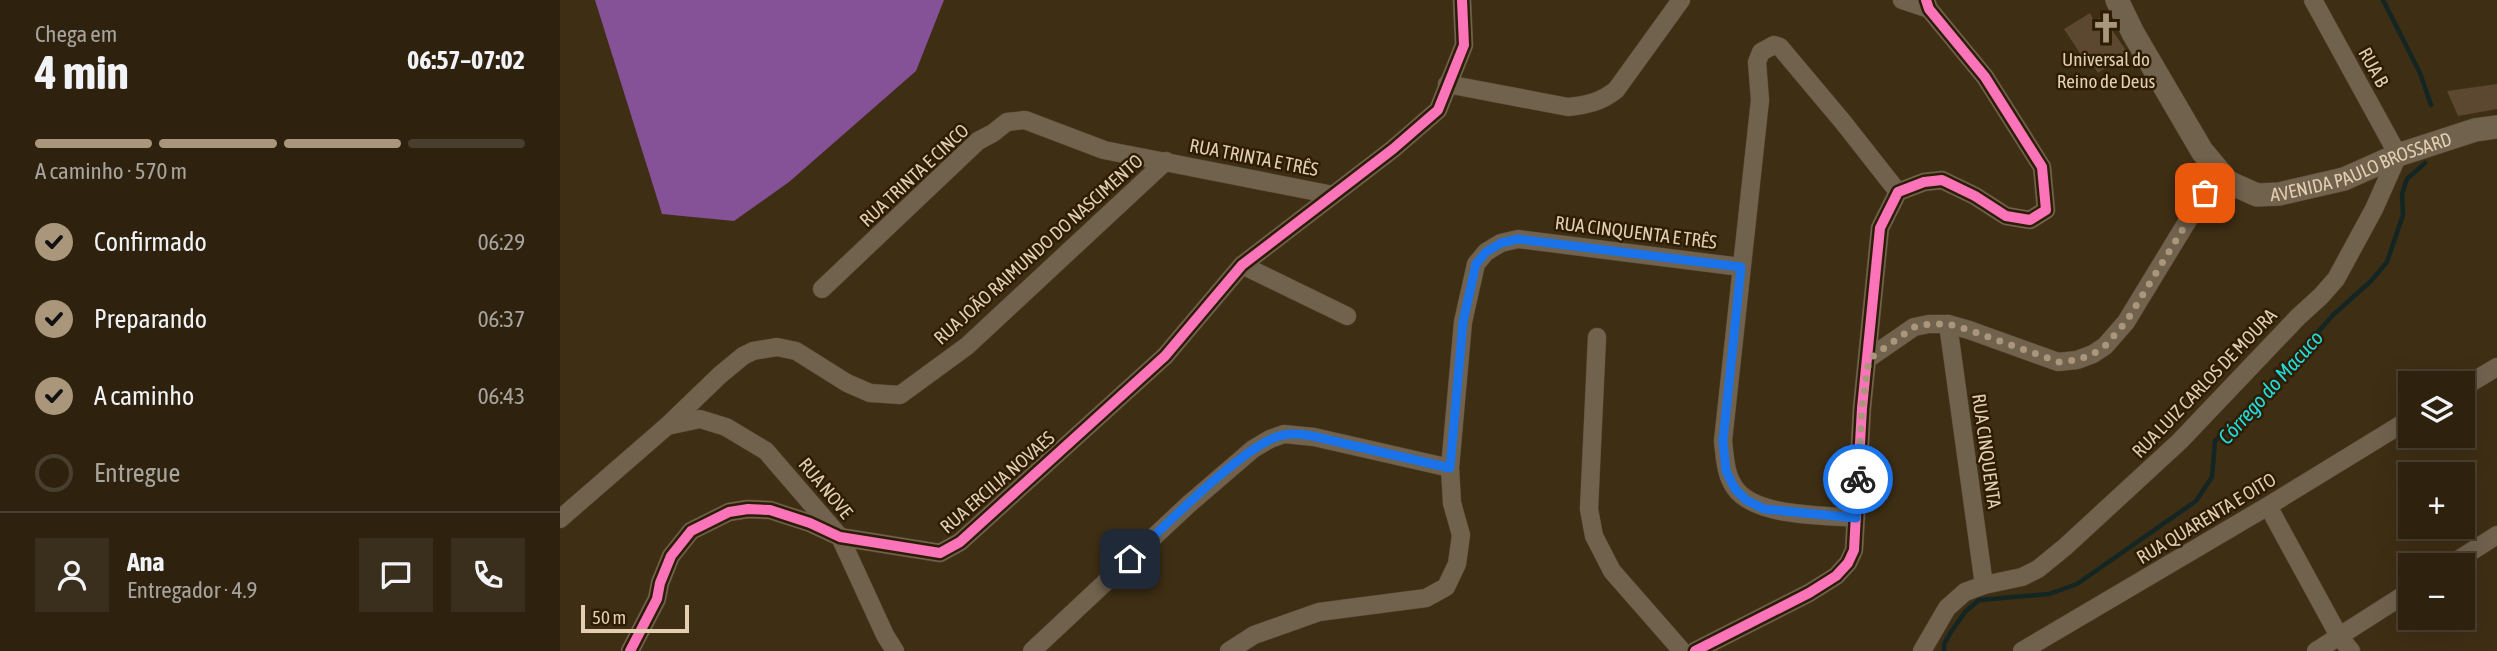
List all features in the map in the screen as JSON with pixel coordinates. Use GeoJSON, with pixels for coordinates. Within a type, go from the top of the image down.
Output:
{"type":"FeatureCollection","features":[{"type":"Feature","properties":{"kind":"main road","name":"AVENIDA PAULO BROSSARD"},"geometry":{"type":"LineString","coordinates":[[2117,0],[2133,33],[2202,151],[2228,181],[2257,195],[2279,194],[2344,179],[2398,155],[2475,130],[2497,127]]}},
{"type":"Feature","properties":{"kind":"street","name":"RUA ERCILIA NOVAES"},"geometry":{"type":"LineString","coordinates":[[630,651],[657,599],[660,583],[671,556],[691,531],[729,512],[770,510],[810,523],[840,537],[940,553],[960,542],[1165,356],[1242,265],[1334,195],[1438,110],[1464,45],[1462,0]]}},
{"type":"Feature","properties":{"kind":"street"},"geometry":{"type":"LineString","coordinates":[[1447,84],[1568,107],[1603,100],[1616,90],[1681,0]]}},
{"type":"Feature","properties":{"kind":"street"},"geometry":{"type":"LineString","coordinates":[[1695,651],[1809,593],[1836,576],[1854,550],[1862,408],[1881,228],[1898,192],[1924,182],[1942,180],[1975,196],[2006,216],[2030,220],[2046,210],[2042,167],[1985,77],[1927,4],[1902,0]]}},
{"type":"Feature","properties":{"kind":"street","name":"RUA B"},"geometry":{"type":"LineString","coordinates":[[2312,0],[2398,155]]}},
{"type":"Feature","properties":{"kind":"street"},"geometry":{"type":"LineString","coordinates":[[1741,267],[1760,100],[1757,62],[1758,56],[1767,47],[1780,47],[1898,192]]}},
{"type":"Feature","properties":{"kind":"street","name":"RUA TRINTA E CINCO"},"geometry":{"type":"LineString","coordinates":[[822,289],[978,141],[1007,122],[1025,120],[1104,150],[1166,161]]}},
{"type":"Feature","properties":{"kind":"street","name":"RUA LUIZ CARLOS DE MOURA"},"geometry":{"type":"LineString","coordinates":[[1984,584],[2022,577],[2038,569],[2180,442],[2321,296],[2336,279],[2374,209],[2398,155]]}},
{"type":"Feature","properties":{"kind":"street","name":"RUA TRINTA E TRÊS"},"geometry":{"type":"LineString","coordinates":[[1166,161],[1334,195]]}},
{"type":"Feature","properties":{"kind":"street","name":"RUA JOÃO RAIMUNDO DO NASCIMENTO"},"geometry":{"type":"LineString","coordinates":[[560,519],[743,356],[764,348],[777,347],[796,351],[847,383],[870,393],[900,395],[967,346],[1166,161]]}},
{"type":"Feature","properties":{"kind":"street"},"geometry":{"type":"LineString","coordinates":[[1869,359],[1914,327],[1929,324],[1948,324],[2012,343],[2059,362],[2077,360],[2093,354],[2105,346],[2126,322],[2218,171]]}},
{"type":"Feature","properties":{"kind":"street","name":"RUA CINQUENTA E TRÊS"},"geometry":{"type":"LineString","coordinates":[[1450,468],[1463,322],[1476,264],[1486,252],[1501,243],[1518,239],[1741,267],[1723,441],[1726,471],[1735,489],[1746,500],[1764,509],[1856,518]]}},
{"type":"Feature","properties":{"kind":"street"},"geometry":{"type":"LineString","coordinates":[[1242,265],[1347,316]]}},
{"type":"Feature","properties":{"kind":"street","name":"RUA CINQUENTA"},"geometry":{"type":"LineString","coordinates":[[1948,324],[1984,584]]}},
{"type":"Feature","properties":{"kind":"street"},"geometry":{"type":"LineString","coordinates":[[1597,337],[1589,509],[1594,536],[1612,571],[1682,651]]}},
{"type":"Feature","properties":{"kind":"street"},"geometry":{"type":"LineString","coordinates":[[2475,380],[2497,367]]}},
{"type":"Feature","properties":{"kind":"street","name":"RUA NOVE"},"geometry":{"type":"LineString","coordinates":[[667,426],[700,419],[726,427],[766,451],[840,537],[895,651]]}},
{"type":"Feature","properties":{"kind":"street","name":"RUA QUARENTA E OITO"},"geometry":{"type":"LineString","coordinates":[[2022,651],[2398,426]]}},
{"type":"Feature","properties":{"kind":"street"},"geometry":{"type":"LineString","coordinates":[[1032,651],[1189,503],[1253,449],[1270,439],[1284,434],[1314,437],[1450,468],[1452,503],[1461,535],[1457,564],[1446,587],[1426,598],[1319,612],[1258,643],[1229,651]]}},
{"type":"Feature","properties":{"kind":"street"},"geometry":{"type":"LineString","coordinates":[[2268,506],[2339,636],[2351,651]]}},
{"type":"Feature","properties":{"kind":"street"},"geometry":{"type":"LineString","coordinates":[[2469,553],[2497,535]]}},
{"type":"Feature","properties":{"kind":"street"},"geometry":{"type":"LineString","coordinates":[[1922,651],[1947,608],[1965,592],[1984,584]]}},
{"type":"Feature","properties":{"kind":"street"},"geometry":{"type":"LineString","coordinates":[[2316,651],[2398,599]]}},
{"type":"Feature","properties":{"kind":"shaded area"},"geometry":{"type":"Polygon","coordinates":[[[595,0],[944,0],[916,71],[789,182],[734,221],[662,214],[595,0]]]}},
{"type":"Feature","properties":{"kind":"building"},"geometry":{"type":"Polygon","coordinates":[[[2090,13],[2094,21],[2103,16],[2127,52],[2098,73],[2085,52],[2081,55],[2064,29],[2090,13]]]}},
{"type":"Feature","properties":{"kind":"building"},"geometry":{"type":"Polygon","coordinates":[[[2497,84],[2497,109],[2458,116],[2447,91],[2497,84]]]}},
{"type":"Feature","properties":{"kind":"waterway"},"geometry":{"type":"LineString","coordinates":[[2383,0],[2420,73],[2431,105]]}},
{"type":"Feature","properties":{"kind":"waterway","name":"Córrego do Macuco"},"geometry":{"type":"LineString","coordinates":[[1944,651],[1944,644],[1951,632],[1965,612],[1979,600],[2049,594],[2077,584],[2196,501],[2212,477],[2215,441],[2258,400],[2333,315],[2371,281],[2387,262],[2403,215],[2402,194],[2407,179],[2425,163]]}},
{"type":"Feature","properties":{"kind":"cycle path"},"geometry":{"type":"LineString","coordinates":[[630,651],[657,599],[660,583],[671,556],[691,531],[729,512],[770,510],[810,523],[840,537],[940,553],[960,542],[1165,356],[1242,265],[1393,149],[1438,110],[1464,45],[1462,0]]}},
{"type":"Feature","properties":{"kind":"cycle path"},"geometry":{"type":"LineString","coordinates":[[1695,651],[1809,593],[1836,576],[1848,563],[1854,550],[1862,408],[1880,228],[1898,192],[1924,182],[1942,180],[1975,196],[2006,216],[2030,220],[2046,210],[2042,167],[1985,77],[1929,9],[1926,0]]}},
{"type":"Feature","properties":{"kind":"way so far"},"geometry":{"type":"LineString","coordinates":[[1858,479],[1862,408],[1869,359],[1914,327],[1929,324],[1948,324],[1969,330],[2012,343],[2059,362],[2077,360],[2093,354],[2105,346],[2126,322],[2205,193]]}},
{"type":"Feature","properties":{"kind":"place","name":"Universal do Reino de Deus"},"geometry":{"type":"Point","coordinates":[2106,28]}},
{"type":"Feature","properties":{"kind":"route"},"geometry":{"type":"LineString","coordinates":[[1130,559],[1189,503],[1253,449],[1284,434],[1314,437],[1450,468],[1463,322],[1476,264],[1486,252],[1501,243],[1518,239],[1741,267],[1723,441],[1726,471],[1735,489],[1746,500],[1764,509],[1856,518],[1858,479]]}}]}
